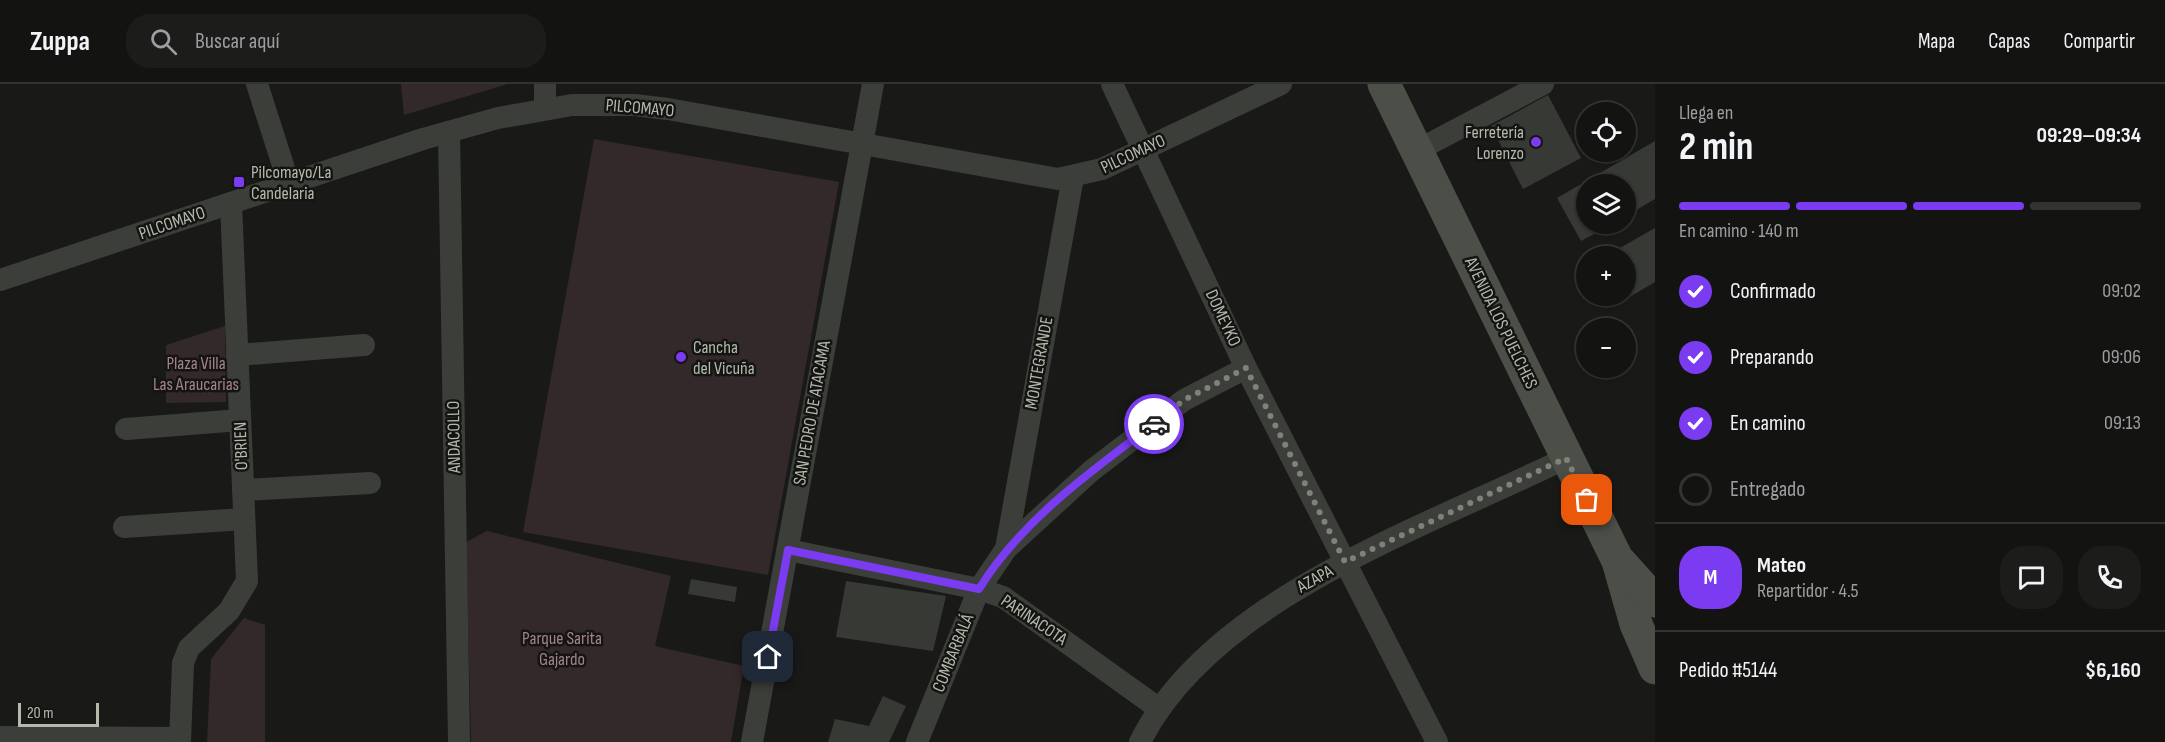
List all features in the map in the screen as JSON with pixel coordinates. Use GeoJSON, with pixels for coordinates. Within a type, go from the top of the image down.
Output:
{"type":"FeatureCollection","features":[{"type":"Feature","properties":{"kind":"main road","name":"AVENIDA LOS PUELCHES"},"geometry":{"type":"LineString","coordinates":[[1384,84],[1618,561],[1636,624],[1655,668]]}},
{"type":"Feature","properties":{"kind":"main road","name":"AVENIDA LOS PUELCHES"},"geometry":{"type":"LineString","coordinates":[[1618,561],[1635,576],[1655,601]]}},
{"type":"Feature","properties":{"kind":"street"},"geometry":{"type":"LineString","coordinates":[[257,84],[289,184]]}},
{"type":"Feature","properties":{"kind":"street"},"geometry":{"type":"LineString","coordinates":[[545,84],[545,109]]}},
{"type":"Feature","properties":{"kind":"street","name":"SAN PEDRO DE ATACAMA"},"geometry":{"type":"LineString","coordinates":[[752,742],[873,84]]}},
{"type":"Feature","properties":{"kind":"street","name":"DOMEYKO"},"geometry":{"type":"LineString","coordinates":[[1112,84],[1246,368],[1437,742]]}},
{"type":"Feature","properties":{"kind":"street","name":"PILCOMAYO"},"geometry":{"type":"LineString","coordinates":[[0,280],[448,132],[498,118],[545,109],[600,104],[634,105],[1043,178],[1073,177],[1102,169],[1281,84]]}},
{"type":"Feature","properties":{"kind":"street"},"geometry":{"type":"LineString","coordinates":[[1418,150],[1543,84]]}},
{"type":"Feature","properties":{"kind":"street","name":"ANDACOLLO"},"geometry":{"type":"LineString","coordinates":[[448,132],[459,742]]}},
{"type":"Feature","properties":{"kind":"street","name":"MONTEGRANDE"},"geometry":{"type":"LineString","coordinates":[[1006,549],[1073,177]]}},
{"type":"Feature","properties":{"kind":"street","name":"O'BRIEN"},"geometry":{"type":"LineString","coordinates":[[180,740],[183,663],[189,648],[229,611],[247,581],[231,203]]}},
{"type":"Feature","properties":{"kind":"street"},"geometry":{"type":"LineString","coordinates":[[237,355],[364,345]]}},
{"type":"Feature","properties":{"kind":"street","name":"COMBARBALÁ"},"geometry":{"type":"LineString","coordinates":[[917,742],[979,589],[1006,549],[1090,471],[1184,400],[1246,368]]}},
{"type":"Feature","properties":{"kind":"street"},"geometry":{"type":"LineString","coordinates":[[126,429],[240,420]]}},
{"type":"Feature","properties":{"kind":"street","name":"AZAPA"},"geometry":{"type":"LineString","coordinates":[[1140,742],[1158,708],[1241,626],[1280,599],[1345,562],[1566,458]]}},
{"type":"Feature","properties":{"kind":"street"},"geometry":{"type":"LineString","coordinates":[[243,490],[370,483]]}},
{"type":"Feature","properties":{"kind":"street"},"geometry":{"type":"LineString","coordinates":[[124,527],[244,519]]}},
{"type":"Feature","properties":{"kind":"street","name":"PARINACOTA"},"geometry":{"type":"LineString","coordinates":[[788,550],[979,589],[1003,597],[1158,708]]}},
{"type":"Feature","properties":{"kind":"street"},"geometry":{"type":"LineString","coordinates":[[0,737],[180,740]]}},
{"type":"Feature","properties":{"kind":"green space"},"geometry":{"type":"Polygon","coordinates":[[[401,84],[508,84],[404,115],[401,84]]]}},
{"type":"Feature","properties":{"kind":"green space","name":"Cancha del Vicuña"},"geometry":{"type":"Polygon","coordinates":[[[594,139],[839,182],[768,575],[523,532],[594,139]]]}},
{"type":"Feature","properties":{"kind":"green space","name":"Plaza Villa Las Araucarias"},"geometry":{"type":"Polygon","coordinates":[[[225,326],[226,402],[166,403],[166,345],[225,326]]]}},
{"type":"Feature","properties":{"kind":"green space","name":"Parque Sarita Gajardo"},"geometry":{"type":"Polygon","coordinates":[[[487,531],[671,576],[655,646],[744,666],[731,742],[471,742],[466,542],[487,531]]]}},
{"type":"Feature","properties":{"kind":"green space"},"geometry":{"type":"Polygon","coordinates":[[[244,618],[265,625],[265,742],[207,742],[211,659],[244,618]]]}},
{"type":"Feature","properties":{"kind":"building","name":"Ferretería Lorenzo"},"geometry":{"type":"Polygon","coordinates":[[[1548,95],[1576,148],[1576,161],[1523,189],[1491,126],[1548,95]]]}},
{"type":"Feature","properties":{"kind":"building"},"geometry":{"type":"Polygon","coordinates":[[[1655,141],[1655,199],[1636,210],[1636,174],[1598,174],[1619,162],[1636,162],[1636,152],[1655,141]]]}},
{"type":"Feature","properties":{"kind":"building"},"geometry":{"type":"Polygon","coordinates":[[[1576,187],[1576,232],[1557,198],[1576,187]]]}},
{"type":"Feature","properties":{"kind":"building"},"geometry":{"type":"Polygon","coordinates":[[[1655,228],[1655,282],[1636,293],[1636,246],[1624,246],[1655,228]]]}},
{"type":"Feature","properties":{"kind":"building"},"geometry":{"type":"Polygon","coordinates":[[[1577,234],[1594,234],[1581,241],[1577,234]]]}},
{"type":"Feature","properties":{"kind":"building"},"geometry":{"type":"Polygon","coordinates":[[[691,579],[737,587],[735,602],[688,594],[691,579]]]}},
{"type":"Feature","properties":{"kind":"building"},"geometry":{"type":"Polygon","coordinates":[[[846,581],[946,596],[933,651],[836,637],[846,581]]]}},
{"type":"Feature","properties":{"kind":"building"},"geometry":{"type":"Polygon","coordinates":[[[883,696],[906,706],[889,742],[828,742],[835,719],[869,726],[883,696]]]}},
{"type":"Feature","properties":{"kind":"way so far"},"geometry":{"type":"LineString","coordinates":[[1154,424],[1184,400],[1246,368],[1345,562],[1566,458],[1587,500]]}},
{"type":"Feature","properties":{"kind":"place","name":"Ferretería Lorenzo"},"geometry":{"type":"Point","coordinates":[1536,142]}},
{"type":"Feature","properties":{"kind":"place","name":"Pilcomayo/La Candelaria"},"geometry":{"type":"Point","coordinates":[239,182]}},
{"type":"Feature","properties":{"kind":"place","name":"Cancha del Vicuña"},"geometry":{"type":"Point","coordinates":[681,357]}},
{"type":"Feature","properties":{"kind":"route"},"geometry":{"type":"LineString","coordinates":[[768,657],[788,550],[979,589],[1006,549],[1090,471],[1154,424]]}}]}
